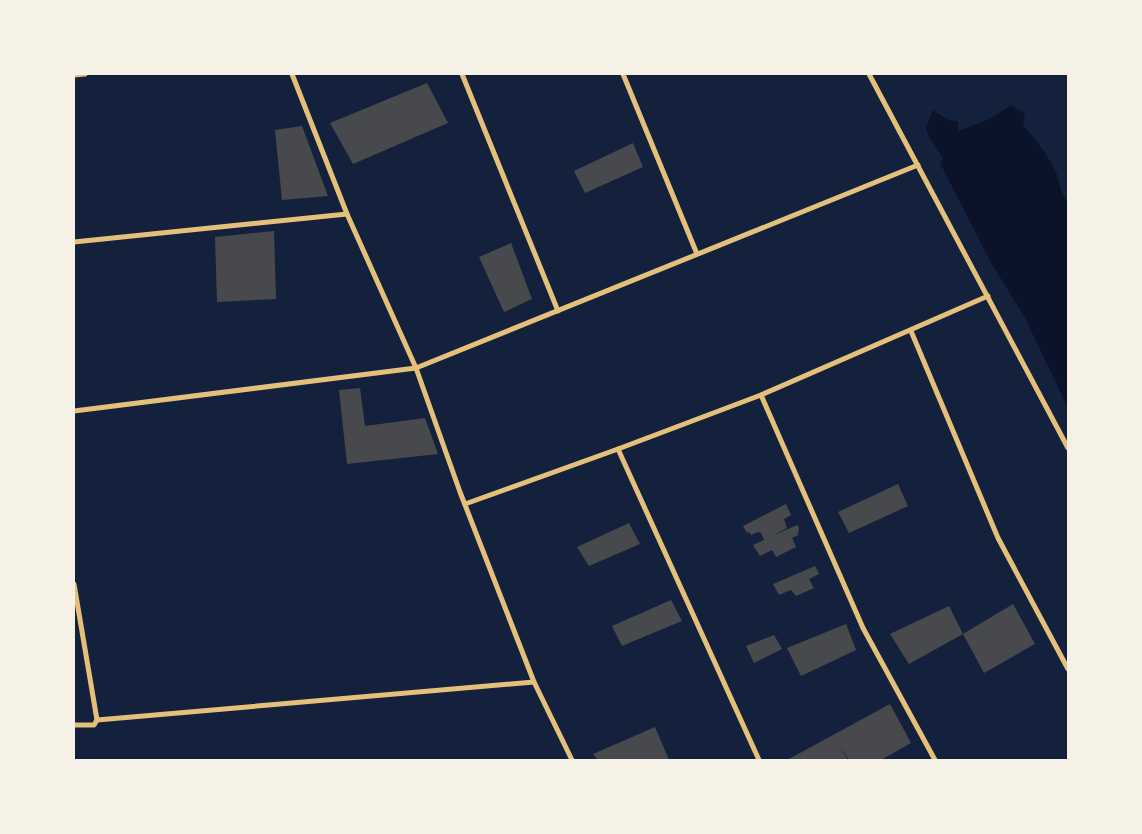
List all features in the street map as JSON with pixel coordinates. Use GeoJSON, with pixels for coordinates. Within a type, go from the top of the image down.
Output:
{"type":"FeatureCollection","features":[{"type":"Feature","properties":{"kind":"street"},"geometry":{"type":"LineString","coordinates":[[74,75],[85,74]]}},
{"type":"Feature","properties":{"kind":"street"},"geometry":{"type":"LineString","coordinates":[[292,74],[347,214],[416,368],[465,504],[534,682],[572,760]]}},
{"type":"Feature","properties":{"kind":"street"},"geometry":{"type":"LineString","coordinates":[[462,74],[558,311]]}},
{"type":"Feature","properties":{"kind":"street"},"geometry":{"type":"LineString","coordinates":[[624,74],[697,254]]}},
{"type":"Feature","properties":{"kind":"street"},"geometry":{"type":"LineString","coordinates":[[869,74],[1068,448]]}},
{"type":"Feature","properties":{"kind":"street"},"geometry":{"type":"LineString","coordinates":[[74,411],[416,368],[918,165]]}},
{"type":"Feature","properties":{"kind":"street"},"geometry":{"type":"LineString","coordinates":[[74,242],[347,214]]}},
{"type":"Feature","properties":{"kind":"street"},"geometry":{"type":"LineString","coordinates":[[465,504],[761,395],[988,296]]}},
{"type":"Feature","properties":{"kind":"street"},"geometry":{"type":"LineString","coordinates":[[911,331],[998,538],[1068,668]]}},
{"type":"Feature","properties":{"kind":"street"},"geometry":{"type":"LineString","coordinates":[[761,395],[863,628],[935,760]]}},
{"type":"Feature","properties":{"kind":"street"},"geometry":{"type":"LineString","coordinates":[[618,449],[759,760]]}},
{"type":"Feature","properties":{"kind":"street"},"geometry":{"type":"LineString","coordinates":[[74,584],[97,720],[94,725],[74,725]]}},
{"type":"Feature","properties":{"kind":"street"},"geometry":{"type":"LineString","coordinates":[[97,720],[534,682]]}},
{"type":"Feature","properties":{"kind":"water"},"geometry":{"type":"Polygon","coordinates":[[[1011,105],[1025,114],[1023,126],[1037,141],[1048,158],[1068,202],[1068,408],[1025,318],[990,261],[940,163],[943,158],[929,137],[926,128],[933,110],[948,120],[958,121],[958,131],[990,119],[1011,105]]]}},
{"type":"Feature","properties":{"kind":"building"},"geometry":{"type":"Polygon","coordinates":[[[427,83],[448,123],[353,164],[330,123],[427,83]]]}},
{"type":"Feature","properties":{"kind":"building"},"geometry":{"type":"Polygon","coordinates":[[[302,126],[328,196],[282,200],[275,130],[302,126]]]}},
{"type":"Feature","properties":{"kind":"building"},"geometry":{"type":"Polygon","coordinates":[[[633,143],[643,167],[585,193],[574,171],[633,143]]]}},
{"type":"Feature","properties":{"kind":"building"},"geometry":{"type":"Polygon","coordinates":[[[274,231],[276,299],[217,302],[215,237],[274,231]]]}},
{"type":"Feature","properties":{"kind":"building"},"geometry":{"type":"Polygon","coordinates":[[[511,243],[532,299],[504,312],[479,257],[511,243]]]}},
{"type":"Feature","properties":{"kind":"building"},"geometry":{"type":"Polygon","coordinates":[[[360,388],[365,426],[425,418],[438,454],[347,464],[339,390],[360,388]]]}},
{"type":"Feature","properties":{"kind":"building"},"geometry":{"type":"Polygon","coordinates":[[[898,484],[908,506],[849,533],[838,512],[898,484]]]}},
{"type":"Feature","properties":{"kind":"building"},"geometry":{"type":"Polygon","coordinates":[[[786,504],[791,515],[784,519],[787,528],[772,536],[797,525],[799,527],[798,535],[792,538],[796,547],[776,557],[772,550],[760,556],[753,545],[764,540],[761,533],[758,532],[751,535],[749,532],[747,533],[743,526],[786,504]]]}},
{"type":"Feature","properties":{"kind":"building"},"geometry":{"type":"Polygon","coordinates":[[[629,523],[640,544],[589,566],[577,547],[629,523]]]}},
{"type":"Feature","properties":{"kind":"building"},"geometry":{"type":"Polygon","coordinates":[[[815,566],[819,574],[809,579],[814,588],[796,596],[791,590],[779,595],[773,584],[815,566]]]}},
{"type":"Feature","properties":{"kind":"building"},"geometry":{"type":"Polygon","coordinates":[[[671,600],[682,621],[622,646],[612,626],[671,600]]]}},
{"type":"Feature","properties":{"kind":"building"},"geometry":{"type":"Polygon","coordinates":[[[1013,604],[1035,644],[984,673],[963,634],[1013,604]]]}},
{"type":"Feature","properties":{"kind":"building"},"geometry":{"type":"Polygon","coordinates":[[[949,606],[963,634],[909,664],[890,634],[949,606]]]}},
{"type":"Feature","properties":{"kind":"building"},"geometry":{"type":"Polygon","coordinates":[[[846,624],[856,650],[801,676],[787,648],[846,624]]]}},
{"type":"Feature","properties":{"kind":"building"},"geometry":{"type":"Polygon","coordinates":[[[774,635],[782,649],[754,663],[746,646],[774,635]]]}},
{"type":"Feature","properties":{"kind":"building"},"geometry":{"type":"Polygon","coordinates":[[[890,704],[911,743],[881,760],[849,760],[839,745],[848,760],[787,760],[890,704]]]}},
{"type":"Feature","properties":{"kind":"building"},"geometry":{"type":"Polygon","coordinates":[[[655,727],[669,760],[598,760],[593,754],[655,727]]]}}]}
